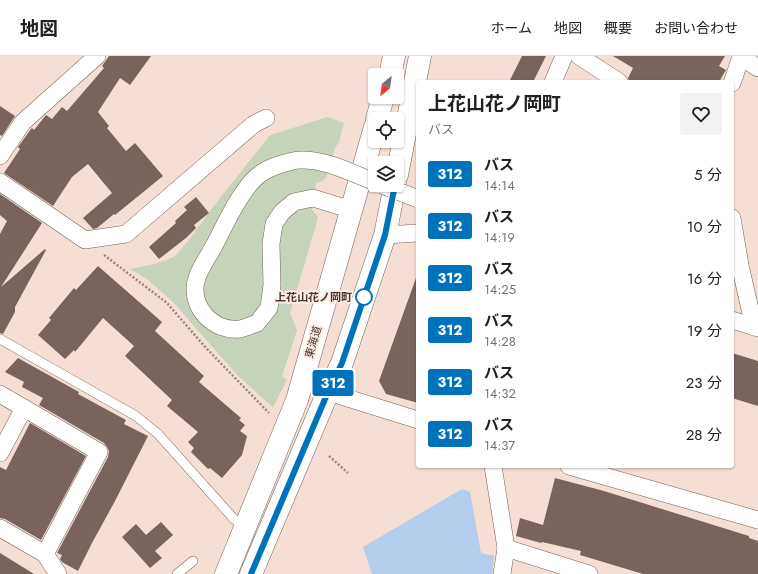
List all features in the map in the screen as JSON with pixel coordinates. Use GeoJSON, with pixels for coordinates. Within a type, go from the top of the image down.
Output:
{"type":"FeatureCollection","features":[{"type":"Feature","properties":{"kind":"highway"},"geometry":{"type":"LineString","coordinates":[[391,68],[394,56]]}},
{"type":"Feature","properties":{"kind":"highway"},"geometry":{"type":"LineString","coordinates":[[401,156],[420,56]]}},
{"type":"Feature","properties":{"kind":"highway","name":"東海道"},"geometry":{"type":"LineString","coordinates":[[226,574],[297,400],[369,148]]}},
{"type":"Feature","properties":{"kind":"highway"},"geometry":{"type":"LineString","coordinates":[[251,574],[328,392],[342,363],[385,235],[394,192]]}},
{"type":"Feature","properties":{"kind":"street"},"geometry":{"type":"LineString","coordinates":[[1,152],[23,122],[97,56]]}},
{"type":"Feature","properties":{"kind":"street"},"geometry":{"type":"LineString","coordinates":[[554,80],[564,56]]}},
{"type":"Feature","properties":{"kind":"street"},"geometry":{"type":"LineString","coordinates":[[579,56],[616,80]]}},
{"type":"Feature","properties":{"kind":"street"},"geometry":{"type":"LineString","coordinates":[[733,80],[740,56],[758,68]]}},
{"type":"Feature","properties":{"kind":"street"},"geometry":{"type":"LineString","coordinates":[[0,182],[85,240],[126,234],[254,124],[266,118]]}},
{"type":"Feature","properties":{"kind":"street"},"geometry":{"type":"LineString","coordinates":[[352,210],[314,198],[294,202],[282,212],[274,224],[271,244],[272,285],[268,308],[257,323],[240,329],[222,327],[208,320],[200,309],[195,295],[196,280],[236,206],[251,182],[264,171],[298,160],[316,161],[334,166],[368,179]]}},
{"type":"Feature","properties":{"kind":"street"},"geometry":{"type":"LineString","coordinates":[[400,192],[416,198]]}},
{"type":"Feature","properties":{"kind":"street"},"geometry":{"type":"LineString","coordinates":[[385,235],[416,233]]}},
{"type":"Feature","properties":{"kind":"street"},"geometry":{"type":"LineString","coordinates":[[734,240],[736,262],[756,327]]}},
{"type":"Feature","properties":{"kind":"street"},"geometry":{"type":"LineString","coordinates":[[734,321],[756,327]]}},
{"type":"Feature","properties":{"kind":"street"},"geometry":{"type":"LineString","coordinates":[[328,392],[416,419]]}},
{"type":"Feature","properties":{"kind":"street"},"geometry":{"type":"LineString","coordinates":[[0,394],[99,452],[45,554]]}},
{"type":"Feature","properties":{"kind":"street"},"geometry":{"type":"LineString","coordinates":[[0,454],[24,408]]}},
{"type":"Feature","properties":{"kind":"street"},"geometry":{"type":"LineString","coordinates":[[493,468],[506,548],[502,574]]}},
{"type":"Feature","properties":{"kind":"street"},"geometry":{"type":"LineString","coordinates":[[576,468],[758,520]]}},
{"type":"Feature","properties":{"kind":"street"},"geometry":{"type":"LineString","coordinates":[[0,528],[45,554],[58,574]]}},
{"type":"Feature","properties":{"kind":"street"},"geometry":{"type":"LineString","coordinates":[[506,548],[589,574]]}},
{"type":"Feature","properties":{"kind":"lane"},"geometry":{"type":"LineString","coordinates":[[0,339],[136,416],[158,434],[234,518],[245,526]]}},
{"type":"Feature","properties":{"kind":"lane"},"geometry":{"type":"LineString","coordinates":[[177,574],[193,561]]}},
{"type":"Feature","properties":{"kind":"path"},"geometry":{"type":"LineString","coordinates":[[85,240],[167,303],[206,348],[270,414]]}},
{"type":"Feature","properties":{"kind":"path"},"geometry":{"type":"LineString","coordinates":[[329,456],[348,473]]}},
{"type":"Feature","properties":{"kind":"green space"},"geometry":{"type":"Polygon","coordinates":[[[328,117],[344,123],[326,178],[316,183],[312,210],[318,218],[290,313],[297,330],[282,376],[287,380],[273,407],[238,376],[173,302],[147,279],[130,269],[155,264],[174,257],[189,240],[270,135],[328,117]]]}},
{"type":"Feature","properties":{"kind":"water"},"geometry":{"type":"Polygon","coordinates":[[[462,489],[470,492],[481,553],[494,556],[492,574],[372,574],[363,547],[462,489]]]}},
{"type":"Feature","properties":{"kind":"building"},"geometry":{"type":"Polygon","coordinates":[[[109,56],[151,56],[130,85],[120,78],[98,112],[109,126],[107,128],[126,151],[135,143],[163,176],[115,215],[114,214],[97,228],[93,229],[83,218],[112,193],[88,164],[72,177],[53,206],[4,173],[20,149],[18,147],[31,129],[32,128],[34,130],[46,115],[52,119],[62,107],[67,111],[104,68],[102,66],[109,56]]]}},
{"type":"Feature","properties":{"kind":"building"},"geometry":{"type":"Polygon","coordinates":[[[522,56],[546,56],[534,80],[510,80],[522,56]]]}},
{"type":"Feature","properties":{"kind":"building"},"geometry":{"type":"Polygon","coordinates":[[[613,56],[725,56],[719,66],[726,70],[720,80],[628,80],[633,68],[613,56]]]}},
{"type":"Feature","properties":{"kind":"building"},"geometry":{"type":"Polygon","coordinates":[[[0,106],[15,116],[2,136],[0,135],[0,106]]]}},
{"type":"Feature","properties":{"kind":"building"},"geometry":{"type":"Polygon","coordinates":[[[0,194],[42,223],[1,287],[45,249],[46,250],[15,307],[15,312],[3,334],[0,333],[0,234],[7,221],[0,215],[0,194]]]}},
{"type":"Feature","properties":{"kind":"building"},"geometry":{"type":"Polygon","coordinates":[[[196,197],[209,213],[194,225],[196,228],[186,238],[159,259],[149,247],[176,223],[175,221],[187,210],[184,207],[196,197]]]}},
{"type":"Feature","properties":{"kind":"building"},"geometry":{"type":"Polygon","coordinates":[[[98,266],[162,322],[155,331],[204,376],[199,382],[241,418],[239,420],[245,425],[240,431],[247,436],[242,455],[222,478],[210,468],[208,469],[191,452],[194,448],[188,442],[198,432],[167,406],[172,400],[125,356],[134,346],[103,318],[75,352],[74,350],[65,359],[38,335],[51,320],[49,318],[74,288],[76,290],[98,266]]]}},
{"type":"Feature","properties":{"kind":"building"},"geometry":{"type":"Polygon","coordinates":[[[416,278],[416,402],[386,394],[379,381],[416,278]]]}},
{"type":"Feature","properties":{"kind":"building"},"geometry":{"type":"Polygon","coordinates":[[[734,354],[758,361],[758,406],[734,399],[734,354]]]}},
{"type":"Feature","properties":{"kind":"building"},"geometry":{"type":"Polygon","coordinates":[[[18,358],[79,392],[78,394],[126,420],[124,424],[148,436],[78,571],[62,562],[60,559],[62,555],[57,553],[108,457],[109,451],[104,443],[39,405],[43,398],[22,387],[24,382],[5,372],[18,358]]]}},
{"type":"Feature","properties":{"kind":"building"},"geometry":{"type":"Polygon","coordinates":[[[30,423],[86,456],[41,540],[5,519],[0,518],[0,467],[6,470],[30,423]]]}},
{"type":"Feature","properties":{"kind":"building"},"geometry":{"type":"Polygon","coordinates":[[[555,478],[604,491],[749,536],[749,538],[758,541],[758,574],[643,574],[580,555],[581,551],[516,536],[520,518],[543,525],[555,478]]]}},
{"type":"Feature","properties":{"kind":"building"},"geometry":{"type":"Polygon","coordinates":[[[161,522],[173,535],[155,551],[162,558],[150,568],[122,537],[136,524],[146,535],[161,522]]]}},
{"type":"Feature","properties":{"kind":"building"},"geometry":{"type":"Polygon","coordinates":[[[0,553],[34,574],[0,574],[0,553]]]}},
{"type":"Feature","properties":{"kind":"bus line","name":"312"},"geometry":{"type":"LineString","coordinates":[[251,574],[328,392],[342,363],[385,235],[394,192]]}},
{"type":"Feature","properties":{"kind":"place","name":"上花山花ノ岡町"},"geometry":{"type":"Point","coordinates":[364,297]}}]}
